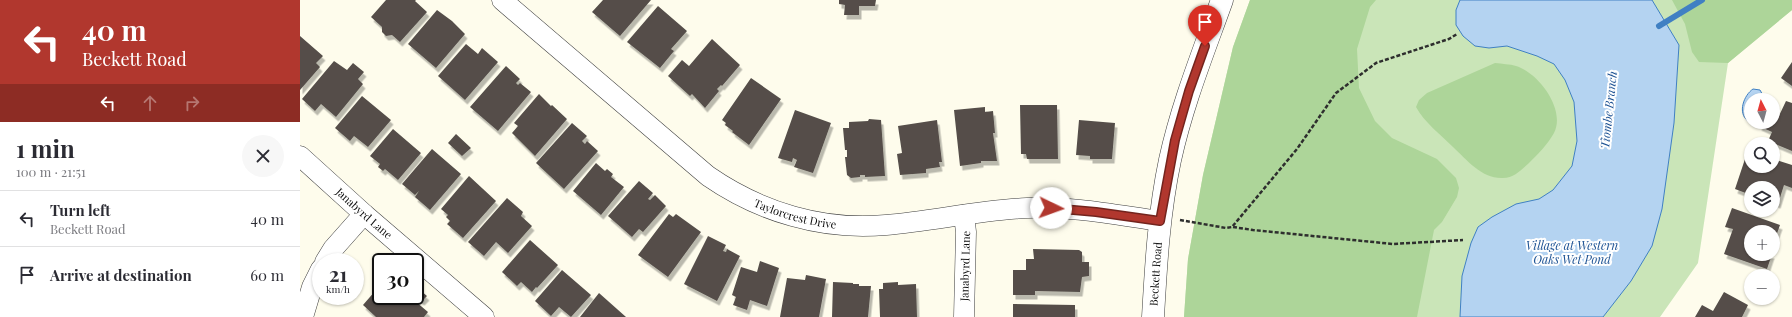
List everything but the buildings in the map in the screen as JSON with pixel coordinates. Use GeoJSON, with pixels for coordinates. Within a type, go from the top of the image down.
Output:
{"type":"FeatureCollection","features":[{"type":"Feature","properties":{"kind":"street","name":"Taylorcrest Drive"},"geometry":{"type":"LineString","coordinates":[[502,0],[698,167],[726,188],[744,199],[790,216],[830,224],[885,225],[1010,209],[1051,208],[1096,212],[1160,221]]}},
{"type":"Feature","properties":{"kind":"street","name":"Beckett Road"},"geometry":{"type":"LineString","coordinates":[[1153,317],[1160,221],[1168,170],[1182,113],[1222,0]]}},
{"type":"Feature","properties":{"kind":"street","name":"Janabyrd Lane"},"geometry":{"type":"LineString","coordinates":[[300,156],[364,214],[484,317]]}},
{"type":"Feature","properties":{"kind":"street"},"geometry":{"type":"LineString","coordinates":[[331,253],[364,214]]}},
{"type":"Feature","properties":{"kind":"street","name":"Janabyrd Lane"},"geometry":{"type":"LineString","coordinates":[[964,215],[966,232],[964,317]]}},
{"type":"Feature","properties":{"kind":"street"},"geometry":{"type":"LineString","coordinates":[[303,317],[312,288]]}},
{"type":"Feature","properties":{"kind":"path"},"geometry":{"type":"LineString","coordinates":[[1232,226],[1297,150],[1336,93],[1376,63],[1458,34]]}},
{"type":"Feature","properties":{"kind":"path"},"geometry":{"type":"LineString","coordinates":[[1197,222],[1226,228],[1232,226],[1253,230],[1393,244],[1463,240]]}},
{"type":"Feature","properties":{"kind":"green space"},"geometry":{"type":"Polygon","coordinates":[[[1250,0],[1792,0],[1792,10],[1728,63],[1698,263],[1660,317],[1184,317],[1188,259],[1203,175],[1233,47],[1250,0]]]}},
{"type":"Feature","properties":{"kind":"green space"},"geometry":{"type":"Polygon","coordinates":[[[1250,0],[1376,0],[1370,7],[1357,49],[1359,88],[1375,121],[1392,138],[1437,159],[1456,178],[1459,188],[1457,197],[1442,222],[1434,230],[1417,317],[1184,317],[1188,259],[1203,175],[1233,47],[1250,0]]]}},
{"type":"Feature","properties":{"kind":"green space"},"geometry":{"type":"Polygon","coordinates":[[[1672,0],[1792,0],[1792,10],[1728,63],[1699,62],[1692,52],[1685,24],[1672,0]]]}},
{"type":"Feature","properties":{"kind":"green space"},"geometry":{"type":"Polygon","coordinates":[[[1495,63],[1516,66],[1533,76],[1548,94],[1556,114],[1557,124],[1552,137],[1546,145],[1520,171],[1507,178],[1488,175],[1475,168],[1428,123],[1416,107],[1419,100],[1427,93],[1495,63]]]}},
{"type":"Feature","properties":{"kind":"water","name":"Village at Western Oaks Wet Pond"},"geometry":{"type":"Polygon","coordinates":[[[1460,0],[1652,0],[1679,45],[1674,123],[1662,209],[1652,246],[1631,281],[1603,317],[1460,317],[1462,276],[1471,243],[1478,227],[1492,217],[1516,204],[1539,199],[1553,190],[1572,166],[1577,141],[1574,102],[1565,80],[1554,64],[1537,56],[1507,46],[1489,48],[1475,46],[1463,36],[1456,25],[1456,10],[1460,0]]]}},
{"type":"Feature","properties":{"kind":"water"},"geometry":{"type":"Polygon","coordinates":[[[1753,89],[1760,90],[1762,93],[1749,93],[1753,89]]]}},
{"type":"Feature","properties":{"kind":"water"},"geometry":{"type":"Polygon","coordinates":[[[1744,102],[1744,116],[1742,109],[1744,102]]]}},
{"type":"Feature","properties":{"kind":"waterway","name":"Tiombe Branch"},"geometry":{"type":"LineString","coordinates":[[1659,26],[1702,0]]}},
{"type":"Feature","properties":{"kind":"route"},"geometry":{"type":"LineString","coordinates":[[1051,208],[1096,212],[1160,221],[1167,176],[1175,140],[1189,91],[1205,46]]}}]}
